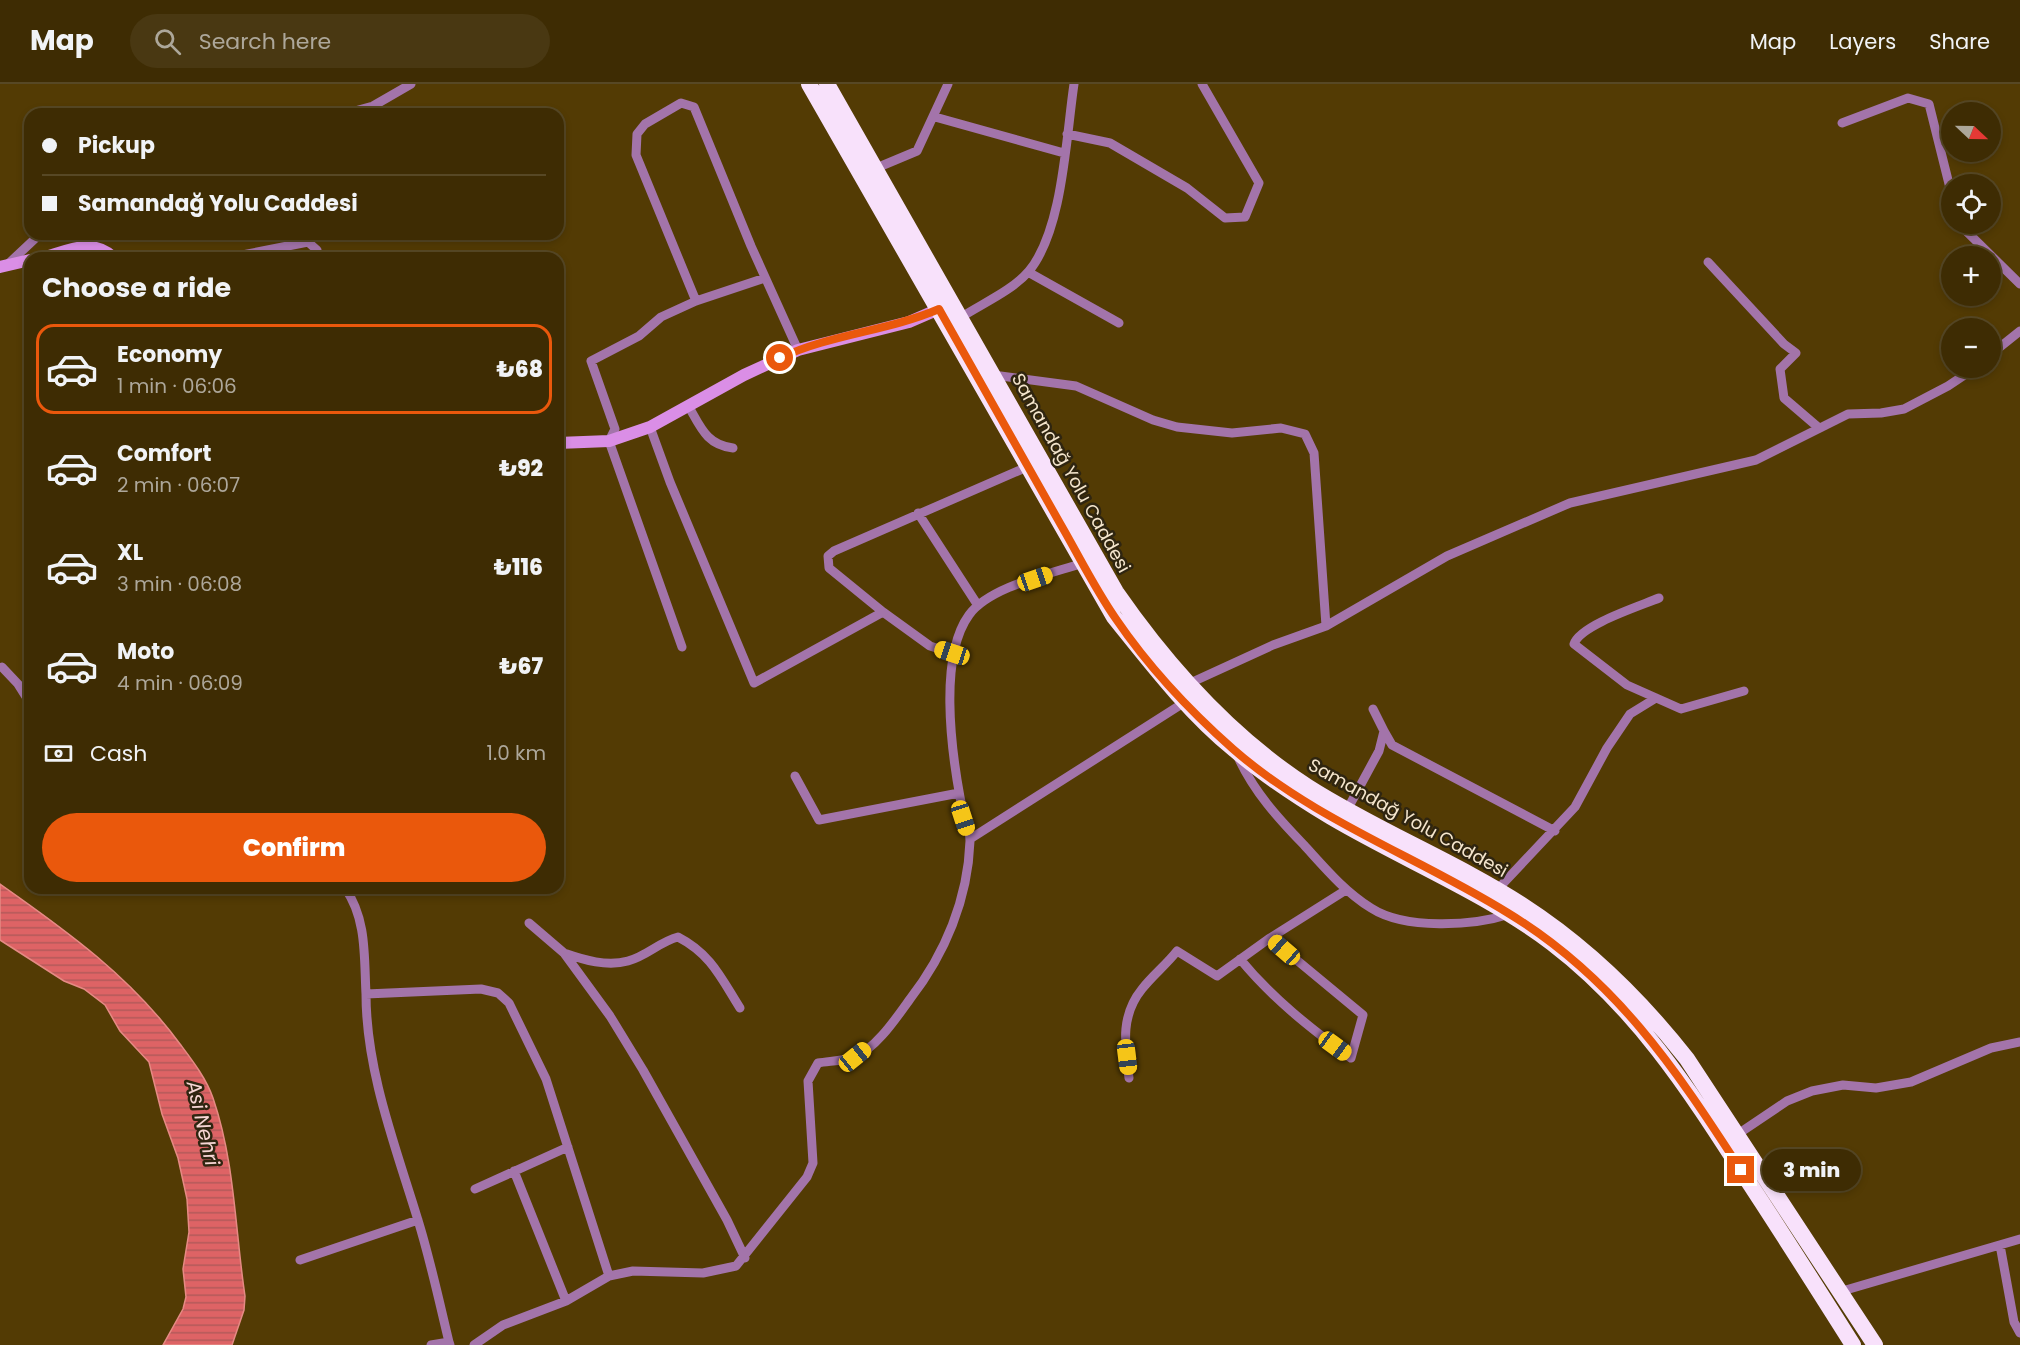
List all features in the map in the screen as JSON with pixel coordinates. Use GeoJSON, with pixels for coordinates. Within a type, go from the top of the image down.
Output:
{"type":"FeatureCollection","features":[{"type":"Feature","properties":{"kind":"highway","name":"Samandağ Yolu Caddesi"},"geometry":{"type":"LineString","coordinates":[[809,84],[1114,617],[1185,702],[1234,750],[1330,816],[1510,914],[1553,944],[1594,978],[1635,1018],[1682,1080],[1853,1345]]}},
{"type":"Feature","properties":{"kind":"highway","name":"Samandağ Yolu Caddesi"},"geometry":{"type":"LineString","coordinates":[[827,84],[1116,592],[1135,620],[1188,684],[1213,710],[1270,759],[1347,810],[1497,890],[1569,939],[1613,975],[1653,1016],[1687,1059],[1875,1345]]}},
{"type":"Feature","properties":{"kind":"street"},"geometry":{"type":"LineString","coordinates":[[366,108],[411,84]]}},
{"type":"Feature","properties":{"kind":"street"},"geometry":{"type":"LineString","coordinates":[[874,169],[917,151],[948,84]]}},
{"type":"Feature","properties":{"kind":"street"},"geometry":{"type":"LineString","coordinates":[[960,318],[1028,273],[1047,243],[1074,84]]}},
{"type":"Feature","properties":{"kind":"street"},"geometry":{"type":"LineString","coordinates":[[1067,134],[1110,142],[1187,188],[1225,218],[1245,217],[1258,183],[1202,84]]}},
{"type":"Feature","properties":{"kind":"street"},"geometry":{"type":"LineString","coordinates":[[1842,123],[1908,98],[1929,104],[1946,174]]}},
{"type":"Feature","properties":{"kind":"street"},"geometry":{"type":"LineString","coordinates":[[696,301],[636,156],[637,135],[645,124],[681,103],[694,106],[765,278],[798,350]]}},
{"type":"Feature","properties":{"kind":"street"},"geometry":{"type":"LineString","coordinates":[[934,117],[1064,153]]}},
{"type":"Feature","properties":{"kind":"street"},"geometry":{"type":"LineString","coordinates":[[1969,234],[2020,284]]}},
{"type":"Feature","properties":{"kind":"street"},"geometry":{"type":"LineString","coordinates":[[3,266],[33,240]]}},
{"type":"Feature","properties":{"kind":"street"},"geometry":{"type":"LineString","coordinates":[[254,252],[308,242],[316,252]]}},
{"type":"Feature","properties":{"kind":"street"},"geometry":{"type":"LineString","coordinates":[[62,252],[86,245],[105,249],[108,252]]}},
{"type":"Feature","properties":{"kind":"street"},"geometry":{"type":"LineString","coordinates":[[3,266],[24,262]]}},
{"type":"Feature","properties":{"kind":"street"},"geometry":{"type":"LineString","coordinates":[[1708,262],[1784,344],[1796,353],[1780,369],[1784,398],[1819,428]]}},
{"type":"Feature","properties":{"kind":"street"},"geometry":{"type":"LineString","coordinates":[[1028,273],[1119,323]]}},
{"type":"Feature","properties":{"kind":"street"},"geometry":{"type":"LineString","coordinates":[[682,647],[609,441],[615,429],[591,361],[639,336],[661,317],[696,301],[765,278]]}},
{"type":"Feature","properties":{"kind":"street"},"geometry":{"type":"LineString","coordinates":[[564,443],[609,441],[650,427],[744,375],[798,350],[909,322],[939,309]]}},
{"type":"Feature","properties":{"kind":"street"},"geometry":{"type":"LineString","coordinates":[[2001,347],[2020,332]]}},
{"type":"Feature","properties":{"kind":"street"},"geometry":{"type":"LineString","coordinates":[[993,375],[1076,386],[1153,420],[1177,427],[1232,433],[1281,428],[1305,434],[1314,453],[1326,626]]}},
{"type":"Feature","properties":{"kind":"street"},"geometry":{"type":"LineString","coordinates":[[1188,684],[1273,645],[1326,626],[1447,556],[1570,503],[1756,460],[1848,414],[1881,413],[1904,409],[1960,378]]}},
{"type":"Feature","properties":{"kind":"street"},"geometry":{"type":"LineString","coordinates":[[689,407],[706,438],[720,446],[733,448]]}},
{"type":"Feature","properties":{"kind":"street"},"geometry":{"type":"LineString","coordinates":[[650,427],[670,482],[754,683],[883,612]]}},
{"type":"Feature","properties":{"kind":"street"},"geometry":{"type":"LineString","coordinates":[[952,653],[930,646],[883,612],[830,568],[828,556],[918,513],[1027,467]]}},
{"type":"Feature","properties":{"kind":"street"},"geometry":{"type":"LineString","coordinates":[[918,513],[977,604]]}},
{"type":"Feature","properties":{"kind":"street"},"geometry":{"type":"LineString","coordinates":[[474,1345],[502,1325],[566,1301],[609,1276],[633,1271],[703,1273],[736,1266],[745,1258],[807,1177],[813,1163],[808,1081],[818,1063],[855,1057],[881,1036],[930,974],[946,944],[963,886],[970,839],[959,794],[951,704],[952,653],[958,632],[977,604],[998,592],[1083,563]]}},
{"type":"Feature","properties":{"kind":"street"},"geometry":{"type":"LineString","coordinates":[[1659,598],[1590,627],[1574,644],[1627,685],[1681,709],[1744,690]]}},
{"type":"Feature","properties":{"kind":"street"},"geometry":{"type":"LineString","coordinates":[[2,667],[24,694]]}},
{"type":"Feature","properties":{"kind":"street"},"geometry":{"type":"LineString","coordinates":[[1497,890],[1555,831],[1575,807],[1607,748],[1630,714],[1656,698]]}},
{"type":"Feature","properties":{"kind":"street"},"geometry":{"type":"LineString","coordinates":[[970,839],[1185,702]]}},
{"type":"Feature","properties":{"kind":"street"},"geometry":{"type":"LineString","coordinates":[[1373,709],[1392,745],[1555,831]]}},
{"type":"Feature","properties":{"kind":"street"},"geometry":{"type":"LineString","coordinates":[[1347,810],[1379,751],[1384,731]]}},
{"type":"Feature","properties":{"kind":"street"},"geometry":{"type":"LineString","coordinates":[[1234,750],[1260,798],[1346,890],[1373,909],[1398,919],[1440,923],[1487,921],[1510,914]]}},
{"type":"Feature","properties":{"kind":"street"},"geometry":{"type":"LineString","coordinates":[[795,776],[819,820],[959,794]]}},
{"type":"Feature","properties":{"kind":"street"},"geometry":{"type":"LineString","coordinates":[[1129,1078],[1124,1037],[1127,1017],[1143,987],[1163,969],[1177,951],[1217,976],[1270,938],[1346,890]]}},
{"type":"Feature","properties":{"kind":"street"},"geometry":{"type":"LineString","coordinates":[[349,894],[361,920],[366,1031],[393,1142],[418,1220],[449,1344],[431,1345]]}},
{"type":"Feature","properties":{"kind":"street"},"geometry":{"type":"LineString","coordinates":[[529,923],[564,953],[609,1016],[643,1070],[745,1258]]}},
{"type":"Feature","properties":{"kind":"street"},"geometry":{"type":"LineString","coordinates":[[564,953],[594,963],[628,962],[663,941],[678,937],[697,947],[709,959],[740,1008]]}},
{"type":"Feature","properties":{"kind":"street"},"geometry":{"type":"LineString","coordinates":[[1239,959],[1259,983],[1302,1022],[1351,1058],[1363,1015],[1270,938]]}},
{"type":"Feature","properties":{"kind":"street"},"geometry":{"type":"LineString","coordinates":[[366,994],[481,989],[498,993],[510,1003],[546,1079],[609,1276]]}},
{"type":"Feature","properties":{"kind":"street"},"geometry":{"type":"LineString","coordinates":[[1738,1134],[1787,1101],[1812,1091],[1844,1085],[1876,1088],[1911,1082],[1991,1048],[2020,1042]]}},
{"type":"Feature","properties":{"kind":"street"},"geometry":{"type":"LineString","coordinates":[[475,1189],[568,1147]]}},
{"type":"Feature","properties":{"kind":"street"},"geometry":{"type":"LineString","coordinates":[[514,1172],[566,1301]]}},
{"type":"Feature","properties":{"kind":"street"},"geometry":{"type":"LineString","coordinates":[[300,1260],[418,1220]]}},
{"type":"Feature","properties":{"kind":"street"},"geometry":{"type":"LineString","coordinates":[[1839,1292],[1958,1255],[2020,1239]]}},
{"type":"Feature","properties":{"kind":"street"},"geometry":{"type":"LineString","coordinates":[[2000,1245],[2014,1322],[2020,1333]]}},
{"type":"Feature","properties":{"kind":"water","name":"Asi Nehri"},"geometry":{"type":"Polygon","coordinates":[[[0,884],[50,919],[141,997],[189,1056],[207,1083],[226,1147],[245,1296],[244,1310],[232,1345],[163,1345],[183,1309],[186,1297],[183,1269],[189,1232],[187,1199],[178,1158],[162,1114],[149,1062],[120,1031],[105,1005],[84,989],[64,981],[0,940],[0,884]]]}},
{"type":"Feature","properties":{"kind":"route"},"geometry":{"type":"LineString","coordinates":[[780,358],[810,346],[909,322],[939,309],[1114,617],[1185,702],[1234,750],[1286,787],[1330,816],[1510,914],[1553,944],[1594,978],[1635,1018],[1676,1071],[1741,1170]]}}]}
